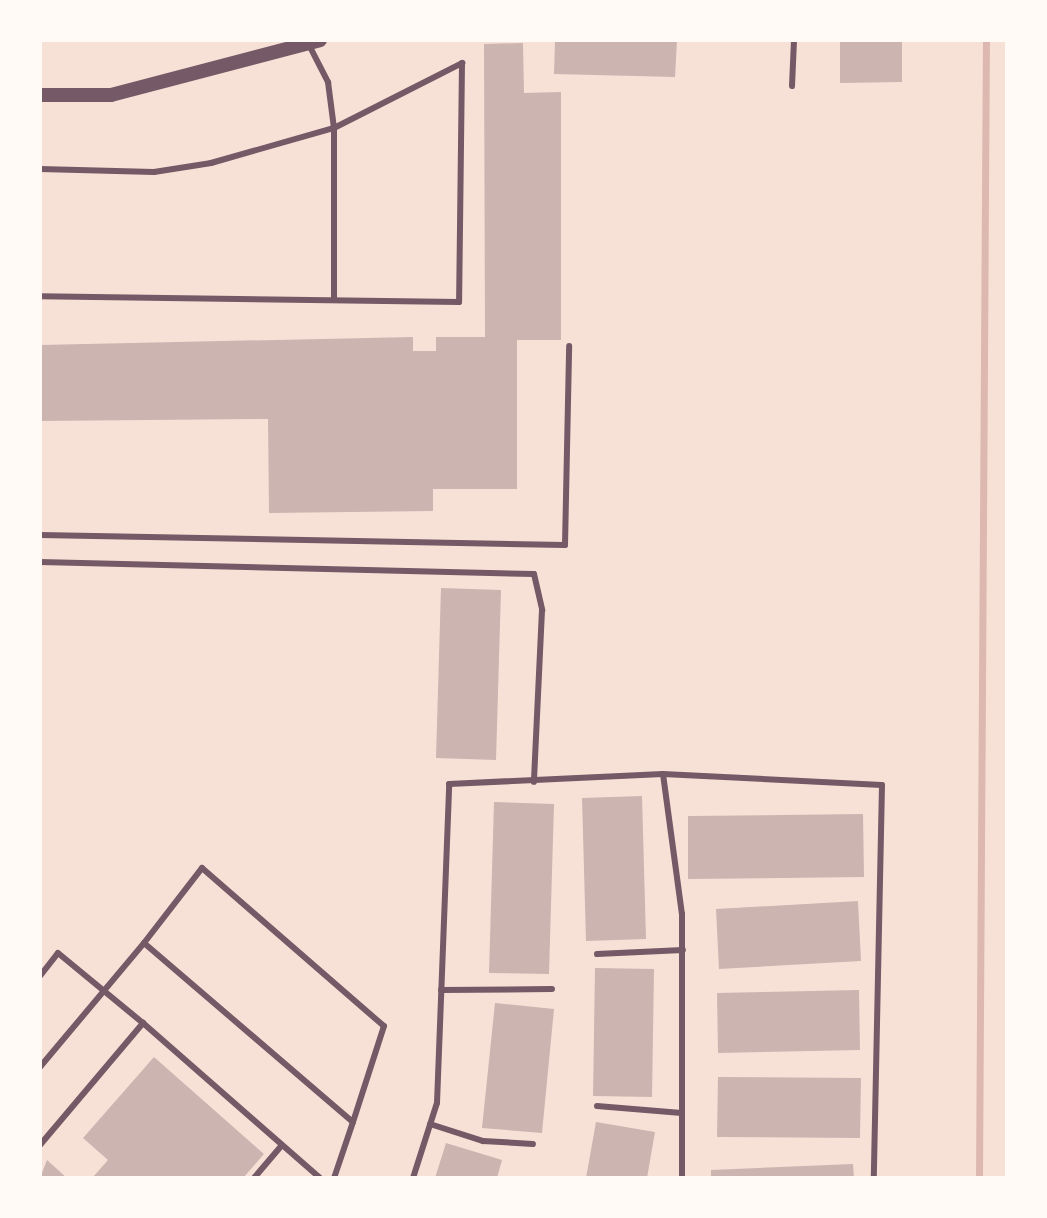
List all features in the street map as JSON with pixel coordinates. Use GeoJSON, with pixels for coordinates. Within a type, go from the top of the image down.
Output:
{"type":"FeatureCollection","features":[{"type":"Feature","properties":{"kind":"street"},"geometry":{"type":"LineString","coordinates":[[40,95],[111,95],[315,42]]}},
{"type":"Feature","properties":{"kind":"lane"},"geometry":{"type":"LineString","coordinates":[[792,86],[794,40]]}},
{"type":"Feature","properties":{"kind":"lane"},"geometry":{"type":"LineString","coordinates":[[315,42],[328,82],[334,128],[334,300]]}},
{"type":"Feature","properties":{"kind":"lane"},"geometry":{"type":"LineString","coordinates":[[40,169],[154,172],[334,128],[462,63],[459,302],[40,296]]}},
{"type":"Feature","properties":{"kind":"lane"},"geometry":{"type":"LineString","coordinates":[[40,535],[565,545],[569,346]]}},
{"type":"Feature","properties":{"kind":"lane"},"geometry":{"type":"LineString","coordinates":[[40,562],[534,574],[542,610],[534,782]]}},
{"type":"Feature","properties":{"kind":"lane"},"geometry":{"type":"LineString","coordinates":[[663,774],[683,950],[682,1178]]}},
{"type":"Feature","properties":{"kind":"lane"},"geometry":{"type":"LineString","coordinates":[[413,1178],[430,1124],[441,990],[449,784],[663,774],[882,785],[874,1178]]}},
{"type":"Feature","properties":{"kind":"lane"},"geometry":{"type":"LineString","coordinates":[[40,1067],[202,868],[384,1026],[334,1178]]}},
{"type":"Feature","properties":{"kind":"lane"},"geometry":{"type":"LineString","coordinates":[[144,943],[353,1122]]}},
{"type":"Feature","properties":{"kind":"lane"},"geometry":{"type":"LineString","coordinates":[[597,954],[683,950]]}},
{"type":"Feature","properties":{"kind":"lane"},"geometry":{"type":"LineString","coordinates":[[40,976],[58,953],[320,1178]]}},
{"type":"Feature","properties":{"kind":"lane"},"geometry":{"type":"LineString","coordinates":[[441,990],[552,989]]}},
{"type":"Feature","properties":{"kind":"lane"},"geometry":{"type":"LineString","coordinates":[[40,1145],[143,1023]]}},
{"type":"Feature","properties":{"kind":"lane"},"geometry":{"type":"LineString","coordinates":[[597,1106],[682,1113]]}},
{"type":"Feature","properties":{"kind":"lane"},"geometry":{"type":"LineString","coordinates":[[430,1124],[483,1141],[533,1144]]}},
{"type":"Feature","properties":{"kind":"lane"},"geometry":{"type":"LineString","coordinates":[[254,1178],[282,1145]]}},
{"type":"Feature","properties":{"kind":"building"},"geometry":{"type":"Polygon","coordinates":[[[555,40],[677,40],[675,77],[554,74],[555,40]]]}},
{"type":"Feature","properties":{"kind":"building"},"geometry":{"type":"Polygon","coordinates":[[[840,40],[902,40],[902,82],[840,83],[840,40]]]}},
{"type":"Feature","properties":{"kind":"building"},"geometry":{"type":"Polygon","coordinates":[[[523,43],[524,93],[561,92],[561,340],[517,340],[517,489],[433,489],[433,511],[269,513],[268,419],[40,421],[40,345],[413,337],[413,351],[436,351],[436,337],[485,337],[484,44],[523,43]]]}},
{"type":"Feature","properties":{"kind":"building"},"geometry":{"type":"Polygon","coordinates":[[[441,588],[501,590],[496,760],[436,758],[441,588]]]}},
{"type":"Feature","properties":{"kind":"building"},"geometry":{"type":"Polygon","coordinates":[[[642,796],[646,939],[586,941],[582,798],[642,796]]]}},
{"type":"Feature","properties":{"kind":"building"},"geometry":{"type":"Polygon","coordinates":[[[494,802],[554,804],[549,974],[489,973],[494,802]]]}},
{"type":"Feature","properties":{"kind":"building"},"geometry":{"type":"Polygon","coordinates":[[[863,814],[864,877],[688,879],[688,816],[863,814]]]}},
{"type":"Feature","properties":{"kind":"building"},"geometry":{"type":"Polygon","coordinates":[[[858,901],[861,961],[719,969],[716,909],[858,901]]]}},
{"type":"Feature","properties":{"kind":"building"},"geometry":{"type":"Polygon","coordinates":[[[595,968],[654,969],[652,1097],[593,1096],[595,968]]]}},
{"type":"Feature","properties":{"kind":"building"},"geometry":{"type":"Polygon","coordinates":[[[859,990],[860,1050],[718,1053],[717,993],[859,990]]]}},
{"type":"Feature","properties":{"kind":"building"},"geometry":{"type":"Polygon","coordinates":[[[495,1003],[554,1009],[542,1133],[482,1128],[495,1003]]]}},
{"type":"Feature","properties":{"kind":"building"},"geometry":{"type":"Polygon","coordinates":[[[154,1057],[264,1154],[243,1178],[92,1178],[108,1160],[83,1138],[154,1057]]]}},
{"type":"Feature","properties":{"kind":"building"},"geometry":{"type":"Polygon","coordinates":[[[718,1077],[861,1078],[860,1138],[717,1137],[718,1077]]]}},
{"type":"Feature","properties":{"kind":"building"},"geometry":{"type":"Polygon","coordinates":[[[596,1122],[655,1132],[647,1178],[586,1178],[596,1122]]]}},
{"type":"Feature","properties":{"kind":"building"},"geometry":{"type":"Polygon","coordinates":[[[446,1143],[502,1160],[497,1178],[435,1178],[446,1143]]]}},
{"type":"Feature","properties":{"kind":"building"},"geometry":{"type":"Polygon","coordinates":[[[47,1160],[67,1178],[40,1178],[47,1160]]]}},
{"type":"Feature","properties":{"kind":"building"},"geometry":{"type":"Polygon","coordinates":[[[853,1164],[854,1178],[711,1178],[711,1170],[853,1164]]]}},
{"type":"Feature","properties":{"kind":"waterway"},"geometry":{"type":"LineString","coordinates":[[979,1178],[986,40]]}}]}
